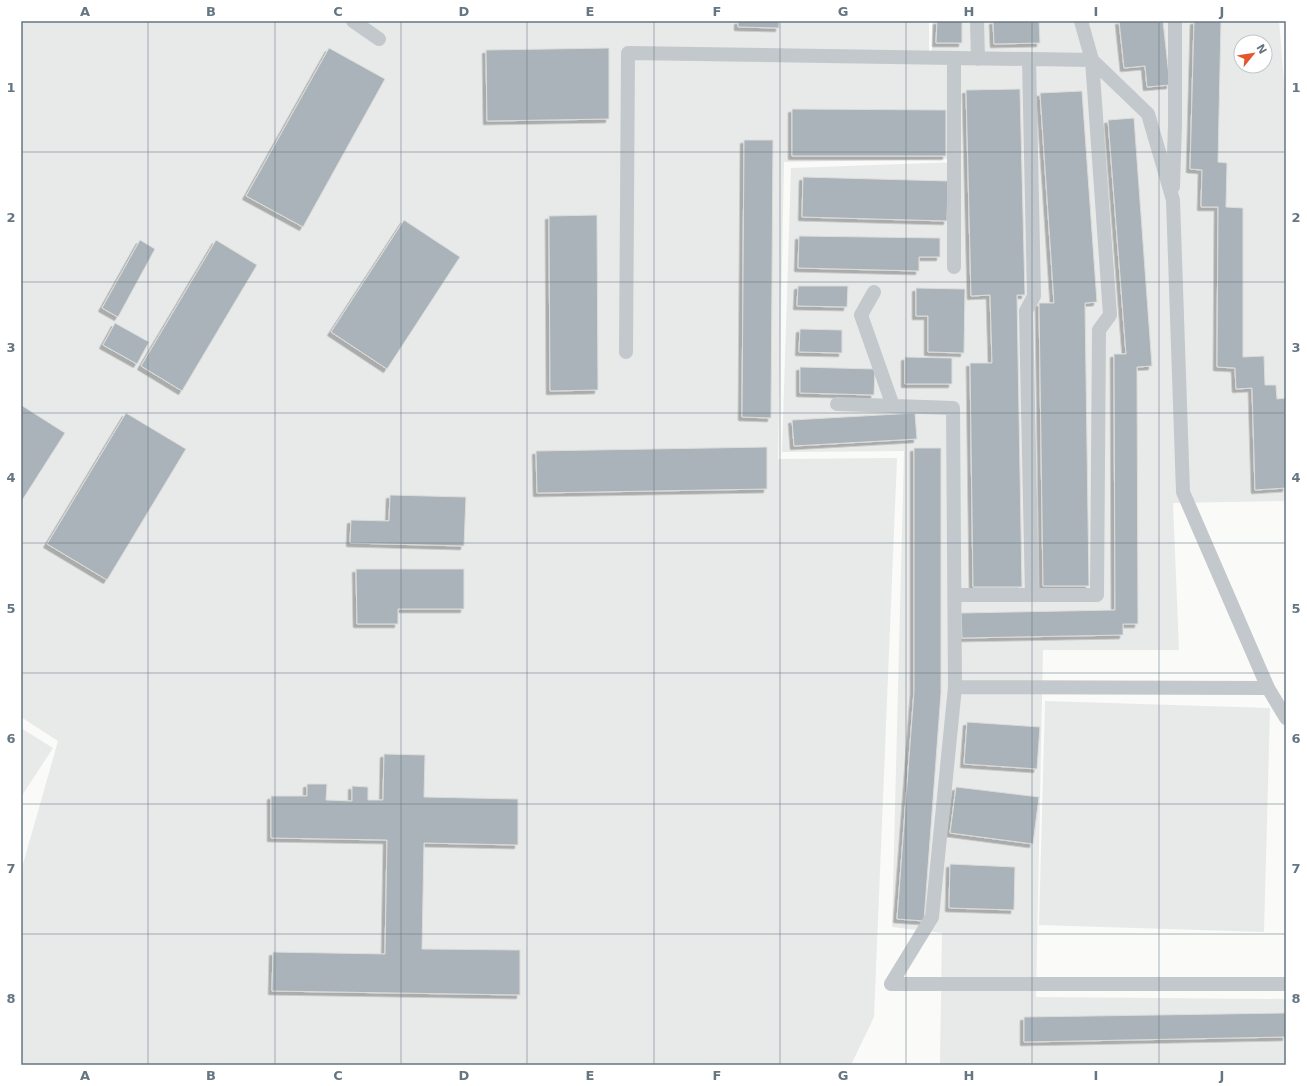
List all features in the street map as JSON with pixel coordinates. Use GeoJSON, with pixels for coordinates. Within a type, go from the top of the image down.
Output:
{"type":"FeatureCollection","features":[{"type":"Feature","properties":{"kind":"lane"},"geometry":{"type":"LineString","coordinates":[[353,21],[379,39]]}},
{"type":"Feature","properties":{"kind":"lane"},"geometry":{"type":"LineString","coordinates":[[977,21],[978,59]]}},
{"type":"Feature","properties":{"kind":"lane"},"geometry":{"type":"LineString","coordinates":[[955,595],[1097,595],[1099,330],[1110,316],[1092,60],[1081,21]]}},
{"type":"Feature","properties":{"kind":"lane"},"geometry":{"type":"LineString","coordinates":[[1175,21],[1173,200],[1183,492],[1268,688],[1286,718]]}},
{"type":"Feature","properties":{"kind":"lane"},"geometry":{"type":"LineString","coordinates":[[626,352],[628,53],[1092,60],[1148,114],[1173,200]]}},
{"type":"Feature","properties":{"kind":"lane"},"geometry":{"type":"LineString","coordinates":[[954,58],[954,267]]}},
{"type":"Feature","properties":{"kind":"lane"},"geometry":{"type":"LineString","coordinates":[[1029,59],[1034,296],[1026,311],[1032,595]]}},
{"type":"Feature","properties":{"kind":"lane"},"geometry":{"type":"LineString","coordinates":[[874,292],[861,315],[893,406]]}},
{"type":"Feature","properties":{"kind":"lane"},"geometry":{"type":"LineString","coordinates":[[837,404],[953,408],[955,687],[932,917],[891,984],[1286,984]]}},
{"type":"Feature","properties":{"kind":"lane"},"geometry":{"type":"LineString","coordinates":[[955,687],[1268,688]]}},
{"type":"Feature","properties":{"kind":"shaded area"},"geometry":{"type":"Polygon","coordinates":[[[21,21],[929,21],[929,53],[957,54],[957,159],[784,162],[778,459],[897,458],[874,1017],[851,1065],[21,1065],[21,871],[58,741],[21,717],[21,21]]]}},
{"type":"Feature","properties":{"kind":"shaded area"},"geometry":{"type":"Polygon","coordinates":[[[932,21],[1279,21],[1286,106],[1286,501],[1173,503],[1179,650],[1043,650],[1036,997],[1286,999],[1286,1065],[940,1065],[942,933],[892,927],[904,451],[782,452],[791,168],[959,162],[960,52],[932,51],[932,21]]]}},
{"type":"Feature","properties":{"kind":"shaded area"},"geometry":{"type":"Polygon","coordinates":[[[1045,701],[1270,708],[1264,932],[1039,925],[1045,701]]]}},
{"type":"Feature","properties":{"kind":"shaded area"},"geometry":{"type":"Polygon","coordinates":[[[21,728],[53,748],[21,797],[21,728]]]}},
{"type":"Feature","properties":{"kind":"building"},"geometry":{"type":"Polygon","coordinates":[[[738,21],[779,21],[779,28],[738,27],[738,21]]]}},
{"type":"Feature","properties":{"kind":"building"},"geometry":{"type":"Polygon","coordinates":[[[937,21],[962,21],[962,43],[936,43],[937,21]]]}},
{"type":"Feature","properties":{"kind":"building"},"geometry":{"type":"Polygon","coordinates":[[[993,21],[1039,21],[1040,43],[994,44],[993,21]]]}},
{"type":"Feature","properties":{"kind":"building"},"geometry":{"type":"Polygon","coordinates":[[[1119,21],[1163,21],[1170,85],[1147,87],[1145,66],[1124,68],[1119,21]]]}},
{"type":"Feature","properties":{"kind":"building"},"geometry":{"type":"Polygon","coordinates":[[[1194,21],[1221,21],[1218,162],[1227,163],[1226,207],[1243,208],[1243,357],[1264,356],[1265,385],[1276,385],[1277,399],[1286,398],[1286,488],[1255,490],[1252,388],[1236,389],[1235,368],[1217,367],[1218,207],[1201,207],[1202,170],[1190,169],[1194,21]]]}},
{"type":"Feature","properties":{"kind":"building"},"geometry":{"type":"Polygon","coordinates":[[[329,48],[385,79],[303,227],[246,196],[329,48]]]}},
{"type":"Feature","properties":{"kind":"building"},"geometry":{"type":"Polygon","coordinates":[[[609,48],[609,119],[487,121],[486,50],[609,48]]]}},
{"type":"Feature","properties":{"kind":"building"},"geometry":{"type":"Polygon","coordinates":[[[1020,89],[1025,295],[1017,295],[1022,587],[973,587],[970,363],[992,363],[990,295],[971,296],[966,90],[1020,89]]]}},
{"type":"Feature","properties":{"kind":"building"},"geometry":{"type":"Polygon","coordinates":[[[1082,91],[1097,302],[1085,303],[1089,586],[1043,586],[1039,303],[1054,303],[1040,93],[1082,91]]]}},
{"type":"Feature","properties":{"kind":"building"},"geometry":{"type":"Polygon","coordinates":[[[792,109],[946,110],[946,156],[792,156],[792,109]]]}},
{"type":"Feature","properties":{"kind":"building"},"geometry":{"type":"Polygon","coordinates":[[[1134,118],[1152,366],[1137,367],[1138,624],[1123,624],[1123,635],[962,638],[961,613],[1115,610],[1114,354],[1126,354],[1108,120],[1134,118]]]}},
{"type":"Feature","properties":{"kind":"building"},"geometry":{"type":"Polygon","coordinates":[[[744,140],[773,140],[771,418],[742,417],[744,140]]]}},
{"type":"Feature","properties":{"kind":"building"},"geometry":{"type":"Polygon","coordinates":[[[803,177],[948,181],[947,221],[802,217],[803,177]]]}},
{"type":"Feature","properties":{"kind":"building"},"geometry":{"type":"Polygon","coordinates":[[[597,215],[598,390],[550,391],[549,216],[597,215]]]}},
{"type":"Feature","properties":{"kind":"building"},"geometry":{"type":"Polygon","coordinates":[[[404,220],[460,257],[387,369],[331,332],[404,220]]]}},
{"type":"Feature","properties":{"kind":"building"},"geometry":{"type":"Polygon","coordinates":[[[799,236],[940,238],[940,257],[919,257],[919,271],[798,268],[799,236]]]}},
{"type":"Feature","properties":{"kind":"building"},"geometry":{"type":"Polygon","coordinates":[[[140,240],[155,249],[118,317],[102,308],[140,240]]]}},
{"type":"Feature","properties":{"kind":"building"},"geometry":{"type":"Polygon","coordinates":[[[216,240],[257,265],[182,391],[141,366],[216,240]]]}},
{"type":"Feature","properties":{"kind":"building"},"geometry":{"type":"Polygon","coordinates":[[[798,286],[848,286],[847,307],[797,306],[798,286]]]}},
{"type":"Feature","properties":{"kind":"building"},"geometry":{"type":"Polygon","coordinates":[[[916,288],[965,289],[964,353],[928,352],[928,316],[916,316],[916,288]]]}},
{"type":"Feature","properties":{"kind":"building"},"geometry":{"type":"Polygon","coordinates":[[[115,323],[149,342],[137,364],[103,345],[115,323]]]}},
{"type":"Feature","properties":{"kind":"building"},"geometry":{"type":"Polygon","coordinates":[[[800,329],[842,330],[842,353],[799,352],[800,329]]]}},
{"type":"Feature","properties":{"kind":"building"},"geometry":{"type":"Polygon","coordinates":[[[905,357],[952,358],[952,384],[905,384],[905,357]]]}},
{"type":"Feature","properties":{"kind":"building"},"geometry":{"type":"Polygon","coordinates":[[[800,367],[875,369],[874,395],[800,393],[800,367]]]}},
{"type":"Feature","properties":{"kind":"building"},"geometry":{"type":"Polygon","coordinates":[[[21,405],[65,433],[21,502],[21,405]]]}},
{"type":"Feature","properties":{"kind":"building"},"geometry":{"type":"Polygon","coordinates":[[[126,413],[186,449],[107,580],[47,544],[126,413]]]}},
{"type":"Feature","properties":{"kind":"building"},"geometry":{"type":"Polygon","coordinates":[[[915,413],[917,439],[794,446],[792,420],[915,413]]]}},
{"type":"Feature","properties":{"kind":"building"},"geometry":{"type":"Polygon","coordinates":[[[767,447],[767,489],[537,493],[536,451],[767,447]]]}},
{"type":"Feature","properties":{"kind":"building"},"geometry":{"type":"Polygon","coordinates":[[[914,448],[941,448],[941,693],[924,921],[897,919],[914,691],[914,448]]]}},
{"type":"Feature","properties":{"kind":"building"},"geometry":{"type":"Polygon","coordinates":[[[390,495],[466,497],[464,546],[350,543],[351,520],[389,521],[390,495]]]}},
{"type":"Feature","properties":{"kind":"building"},"geometry":{"type":"Polygon","coordinates":[[[356,569],[464,569],[464,609],[398,609],[398,624],[357,624],[356,569]]]}},
{"type":"Feature","properties":{"kind":"building"},"geometry":{"type":"Polygon","coordinates":[[[967,722],[1040,727],[1037,769],[964,764],[967,722]]]}},
{"type":"Feature","properties":{"kind":"building"},"geometry":{"type":"Polygon","coordinates":[[[384,754],[425,755],[424,797],[518,799],[518,845],[424,843],[422,949],[520,950],[520,995],[272,991],[273,952],[385,954],[387,840],[271,838],[271,796],[307,796],[307,784],[327,784],[326,800],[352,801],[352,786],[368,787],[368,800],[383,800],[384,754]]]}},
{"type":"Feature","properties":{"kind":"building"},"geometry":{"type":"Polygon","coordinates":[[[956,787],[1039,797],[1033,844],[950,833],[956,787]]]}},
{"type":"Feature","properties":{"kind":"building"},"geometry":{"type":"Polygon","coordinates":[[[950,864],[1015,867],[1014,910],[949,908],[950,864]]]}},
{"type":"Feature","properties":{"kind":"building"},"geometry":{"type":"Polygon","coordinates":[[[1286,1013],[1286,1037],[1024,1042],[1024,1017],[1286,1013]]]}}]}
